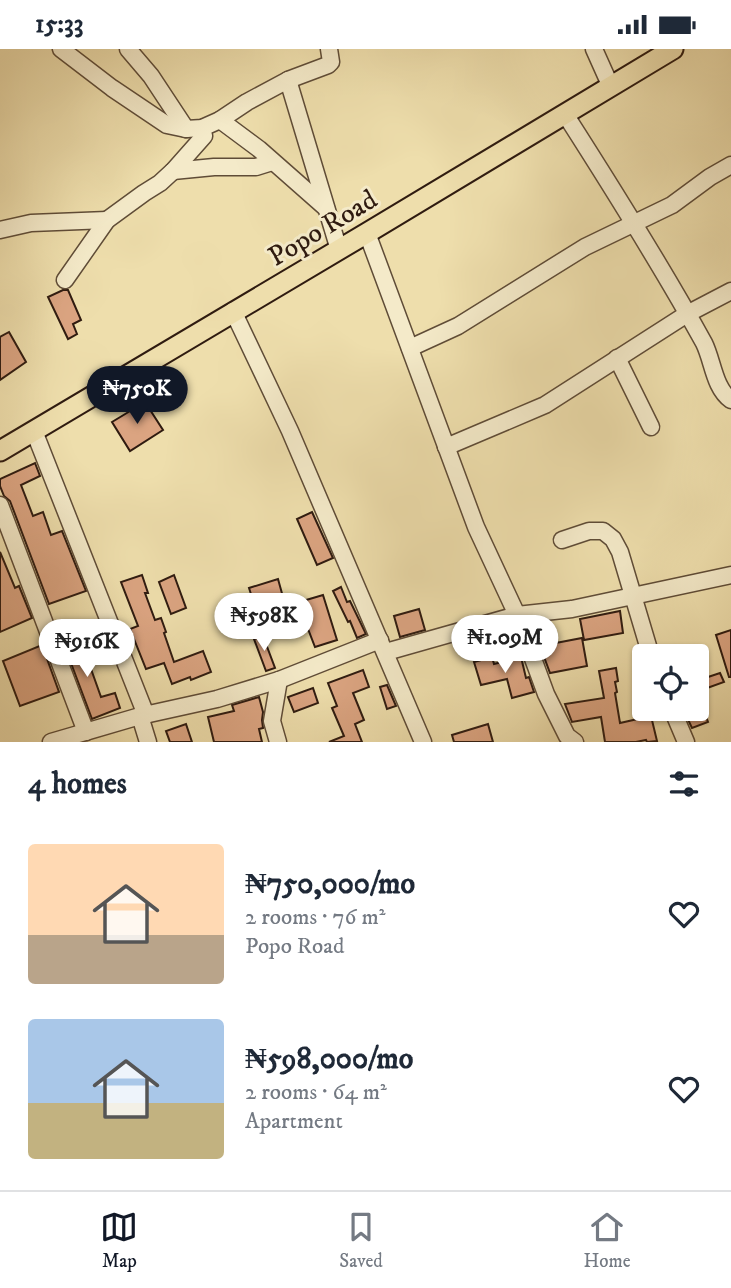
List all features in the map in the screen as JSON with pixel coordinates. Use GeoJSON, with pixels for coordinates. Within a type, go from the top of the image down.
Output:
{"type":"FeatureCollection","features":[{"type":"Feature","properties":{"kind":"main road","name":"Popo Road"},"geometry":{"type":"LineString","coordinates":[[0,451],[673,49]]}},
{"type":"Feature","properties":{"kind":"street"},"geometry":{"type":"LineString","coordinates":[[61,49],[167,125],[194,128],[220,120],[288,80],[328,65],[331,62],[329,49]]}},
{"type":"Feature","properties":{"kind":"street"},"geometry":{"type":"LineString","coordinates":[[65,281],[107,220],[160,183],[204,136],[194,128],[128,49]]}},
{"type":"Feature","properties":{"kind":"street"},"geometry":{"type":"LineString","coordinates":[[594,49],[611,87]]}},
{"type":"Feature","properties":{"kind":"street"},"geometry":{"type":"LineString","coordinates":[[288,80],[339,250]]}},
{"type":"Feature","properties":{"kind":"street"},"geometry":{"type":"LineString","coordinates":[[565,114],[634,223],[687,314],[705,346],[724,395],[731,400]]}},
{"type":"Feature","properties":{"kind":"street"},"geometry":{"type":"LineString","coordinates":[[220,120],[259,149],[327,209]]}},
{"type":"Feature","properties":{"kind":"street"},"geometry":{"type":"LineString","coordinates":[[173,171],[256,167],[272,162]]}},
{"type":"Feature","properties":{"kind":"street"},"geometry":{"type":"LineString","coordinates":[[410,348],[458,326],[584,247],[672,205],[731,165]]}},
{"type":"Feature","properties":{"kind":"street"},"geometry":{"type":"LineString","coordinates":[[0,230],[32,223],[107,220]]}},
{"type":"Feature","properties":{"kind":"street"},"geometry":{"type":"LineString","coordinates":[[368,233],[476,527],[517,615],[546,694],[567,736],[575,742]]}},
{"type":"Feature","properties":{"kind":"street"},"geometry":{"type":"LineString","coordinates":[[446,447],[545,405],[687,314],[731,291]]}},
{"type":"Feature","properties":{"kind":"street"},"geometry":{"type":"LineString","coordinates":[[233,311],[289,431],[424,742]]}},
{"type":"Feature","properties":{"kind":"street"},"geometry":{"type":"LineString","coordinates":[[617,358],[651,427]]}},
{"type":"Feature","properties":{"kind":"street"},"geometry":{"type":"LineString","coordinates":[[34,431],[143,716],[148,742]]}},
{"type":"Feature","properties":{"kind":"street"},"geometry":{"type":"LineString","coordinates":[[0,505],[86,732]]}},
{"type":"Feature","properties":{"kind":"street"},"geometry":{"type":"LineString","coordinates":[[562,540],[589,531],[603,531],[613,539],[620,552],[647,644]]}},
{"type":"Feature","properties":{"kind":"street"},"geometry":{"type":"LineString","coordinates":[[51,742],[217,699],[383,646],[517,615],[572,609],[731,575]]}},
{"type":"Feature","properties":{"kind":"street"},"geometry":{"type":"LineString","coordinates":[[278,742],[272,721],[279,680]]}},
{"type":"Feature","properties":{"kind":"street"},"geometry":{"type":"LineString","coordinates":[[677,721],[685,742]]}},
{"type":"Feature","properties":{"kind":"street"},"geometry":{"type":"LineString","coordinates":[[406,742],[415,723]]}},
{"type":"Feature","properties":{"kind":"building"},"geometry":{"type":"Polygon","coordinates":[[[68,290],[81,320],[73,324],[77,334],[68,339],[48,297],[68,290]]]}},
{"type":"Feature","properties":{"kind":"building"},"geometry":{"type":"Polygon","coordinates":[[[9,332],[26,362],[0,380],[0,337],[9,332]]]}},
{"type":"Feature","properties":{"kind":"building"},"geometry":{"type":"Polygon","coordinates":[[[145,402],[163,430],[130,451],[112,422],[145,402]]]}},
{"type":"Feature","properties":{"kind":"building"},"geometry":{"type":"Polygon","coordinates":[[[35,463],[40,476],[21,485],[33,516],[43,512],[51,535],[62,531],[86,591],[49,604],[10,501],[4,496],[0,486],[0,479],[35,463]]]}},
{"type":"Feature","properties":{"kind":"building"},"geometry":{"type":"Polygon","coordinates":[[[312,512],[333,558],[317,565],[297,519],[312,512]]]}},
{"type":"Feature","properties":{"kind":"building"},"geometry":{"type":"Polygon","coordinates":[[[0,552],[15,588],[19,586],[32,618],[0,632],[0,552]]]}},
{"type":"Feature","properties":{"kind":"building"},"geometry":{"type":"Polygon","coordinates":[[[142,575],[148,593],[145,593],[155,620],[161,618],[174,662],[203,651],[211,672],[172,684],[164,663],[146,669],[130,629],[138,626],[121,582],[142,575]]]}},
{"type":"Feature","properties":{"kind":"building"},"geometry":{"type":"Polygon","coordinates":[[[174,575],[186,608],[171,614],[159,582],[174,575]]]}},
{"type":"Feature","properties":{"kind":"building"},"geometry":{"type":"Polygon","coordinates":[[[278,579],[283,597],[277,599],[286,625],[256,635],[250,618],[258,616],[249,588],[278,579]]]}},
{"type":"Feature","properties":{"kind":"building"},"geometry":{"type":"Polygon","coordinates":[[[341,587],[366,634],[357,638],[333,591],[341,587]]]}},
{"type":"Feature","properties":{"kind":"building"},"geometry":{"type":"Polygon","coordinates":[[[323,595],[337,640],[315,647],[308,629],[304,630],[296,603],[323,595]]]}},
{"type":"Feature","properties":{"kind":"building"},"geometry":{"type":"Polygon","coordinates":[[[419,609],[425,630],[400,637],[394,616],[419,609]]]}},
{"type":"Feature","properties":{"kind":"building"},"geometry":{"type":"Polygon","coordinates":[[[620,611],[623,633],[584,640],[580,619],[620,611]]]}},
{"type":"Feature","properties":{"kind":"building"},"geometry":{"type":"Polygon","coordinates":[[[71,627],[101,697],[115,693],[120,708],[92,719],[59,631],[71,627]]]}},
{"type":"Feature","properties":{"kind":"building"},"geometry":{"type":"Polygon","coordinates":[[[731,630],[731,677],[729,677],[716,635],[731,630]]]}},
{"type":"Feature","properties":{"kind":"building"},"geometry":{"type":"Polygon","coordinates":[[[263,636],[275,668],[266,671],[254,639],[263,636]]]}},
{"type":"Feature","properties":{"kind":"building"},"geometry":{"type":"Polygon","coordinates":[[[582,638],[587,666],[550,673],[540,646],[582,638]]]}},
{"type":"Feature","properties":{"kind":"building"},"geometry":{"type":"Polygon","coordinates":[[[42,645],[59,692],[20,706],[3,661],[42,645]]]}},
{"type":"Feature","properties":{"kind":"building"},"geometry":{"type":"Polygon","coordinates":[[[492,657],[494,664],[521,657],[526,678],[529,677],[534,692],[512,698],[507,679],[481,685],[474,662],[492,657]]]}},
{"type":"Feature","properties":{"kind":"building"},"geometry":{"type":"Polygon","coordinates":[[[616,668],[618,681],[615,682],[615,693],[620,723],[652,721],[657,741],[605,742],[601,717],[572,722],[565,704],[604,698],[599,671],[616,668]]]}},
{"type":"Feature","properties":{"kind":"building"},"geometry":{"type":"Polygon","coordinates":[[[363,670],[369,687],[353,693],[364,720],[355,724],[362,742],[329,742],[344,736],[332,708],[337,706],[328,683],[363,670]]]}},
{"type":"Feature","properties":{"kind":"building"},"geometry":{"type":"Polygon","coordinates":[[[720,673],[724,682],[709,687],[709,677],[720,673]]]}},
{"type":"Feature","properties":{"kind":"building"},"geometry":{"type":"Polygon","coordinates":[[[387,685],[396,706],[387,709],[380,687],[387,685]]]}},
{"type":"Feature","properties":{"kind":"building"},"geometry":{"type":"Polygon","coordinates":[[[313,688],[318,703],[294,712],[288,697],[313,688]]]}},
{"type":"Feature","properties":{"kind":"building"},"geometry":{"type":"Polygon","coordinates":[[[259,697],[263,712],[263,728],[259,729],[262,742],[214,742],[208,717],[234,711],[232,705],[259,697]]]}},
{"type":"Feature","properties":{"kind":"building"},"geometry":{"type":"Polygon","coordinates":[[[689,721],[708,721],[708,722],[692,728],[689,721]]]}},
{"type":"Feature","properties":{"kind":"building"},"geometry":{"type":"Polygon","coordinates":[[[186,724],[192,742],[170,742],[166,731],[186,724]]]}},
{"type":"Feature","properties":{"kind":"building"},"geometry":{"type":"Polygon","coordinates":[[[488,724],[493,742],[454,742],[452,735],[488,724]]]}}]}
